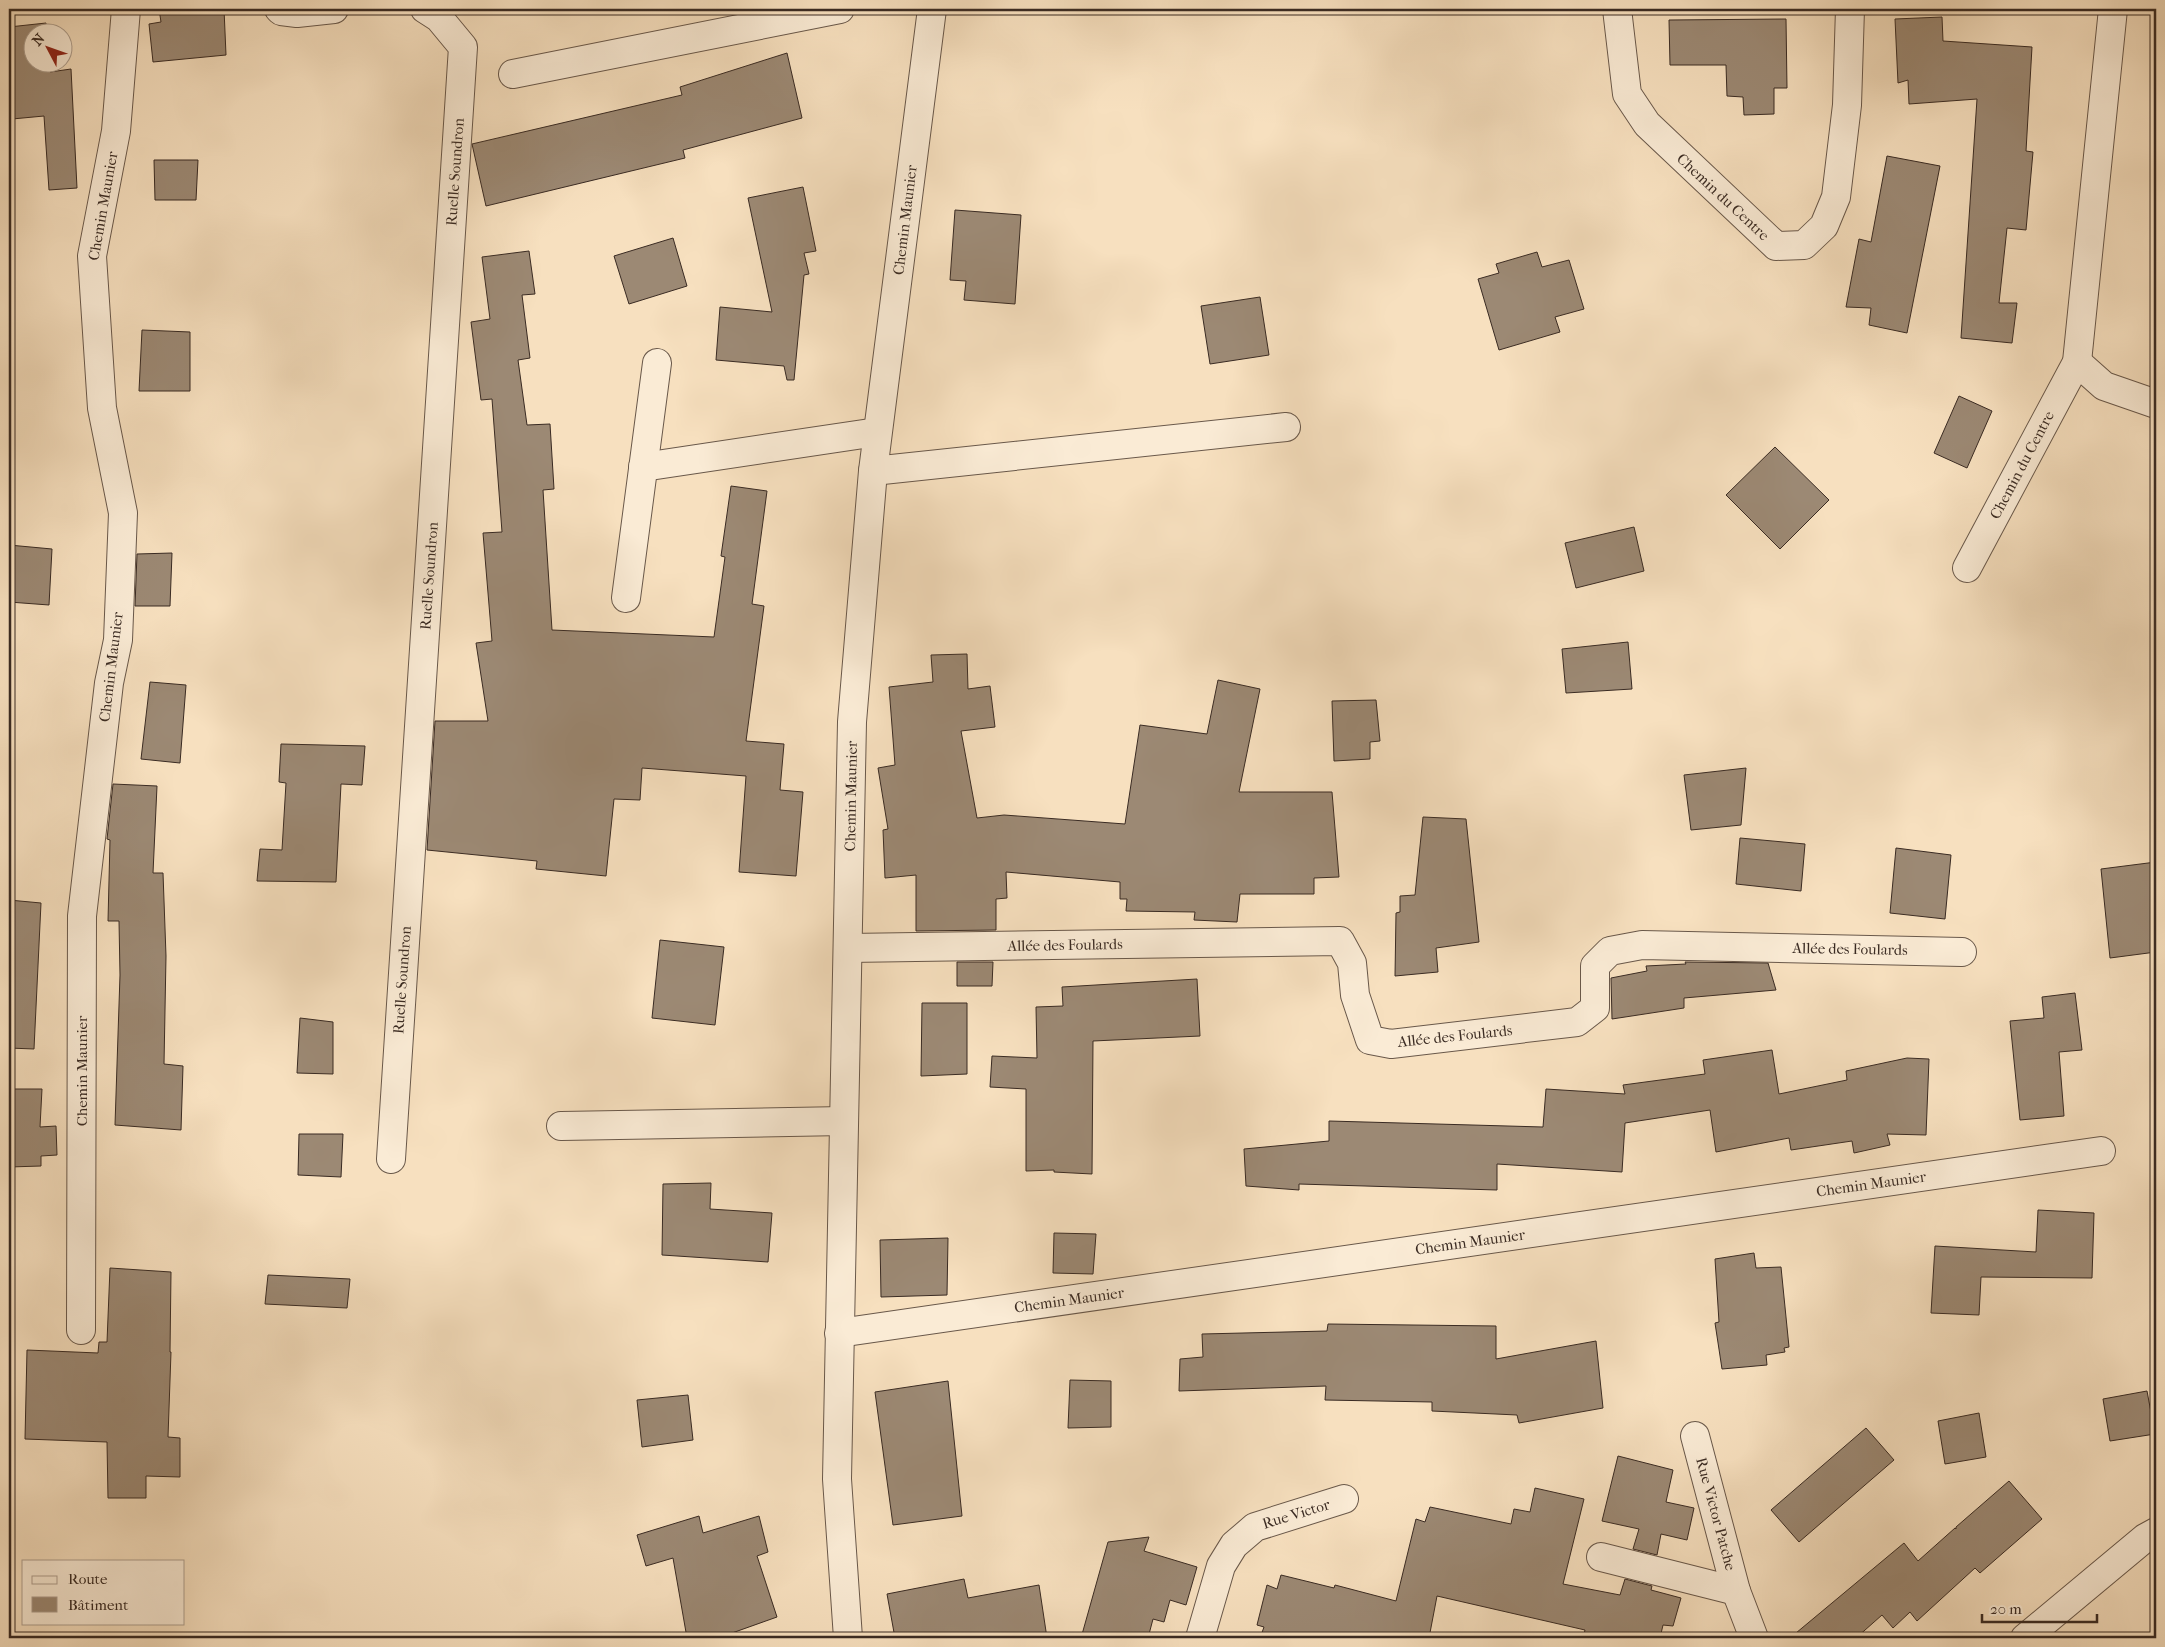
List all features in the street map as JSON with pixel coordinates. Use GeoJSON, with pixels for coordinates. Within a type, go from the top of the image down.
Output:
{"type":"FeatureCollection","features":[{"type":"Feature","properties":{"kind":"street","name":"Chemin Maunier"},"geometry":{"type":"LineString","coordinates":[[82,1330],[82,916],[109,683],[118,640],[123,514],[102,408],[92,256],[116,131],[126,9]]}},
{"type":"Feature","properties":{"kind":"street"},"geometry":{"type":"LineString","coordinates":[[279,9],[281,12],[297,13],[334,9]]}},
{"type":"Feature","properties":{"kind":"street","name":"Ruelle Soundron"},"geometry":{"type":"LineString","coordinates":[[391,1159],[463,47],[439,18],[425,9]]}},
{"type":"Feature","properties":{"kind":"street"},"geometry":{"type":"LineString","coordinates":[[513,74],[840,9]]}},
{"type":"Feature","properties":{"kind":"street","name":"Chemin Maunier"},"geometry":{"type":"LineString","coordinates":[[848,1638],[836,1479],[852,722],[872,472],[932,9]]}},
{"type":"Feature","properties":{"kind":"street","name":"Chemin du Centre"},"geometry":{"type":"LineString","coordinates":[[1617,9],[1627,94],[1647,124],[1776,246],[1804,245],[1824,226],[1836,198],[1847,105],[1850,9]]}},
{"type":"Feature","properties":{"kind":"street","name":"Chemin du Centre"},"geometry":{"type":"LineString","coordinates":[[1967,568],[2078,362],[2113,9]]}},
{"type":"Feature","properties":{"kind":"street"},"geometry":{"type":"LineString","coordinates":[[2078,362],[2104,386],[2156,404]]}},
{"type":"Feature","properties":{"kind":"street"},"geometry":{"type":"LineString","coordinates":[[626,598],[657,363]]}},
{"type":"Feature","properties":{"kind":"street"},"geometry":{"type":"LineString","coordinates":[[872,472],[1286,427]]}},
{"type":"Feature","properties":{"kind":"street"},"geometry":{"type":"LineString","coordinates":[[642,467],[877,432]]}},
{"type":"Feature","properties":{"kind":"street","name":"Allée des Foulards"},"geometry":{"type":"LineString","coordinates":[[848,948],[1340,941],[1352,963],[1355,995],[1370,1040],[1391,1044],[1578,1022],[1595,1008],[1594,966],[1610,951],[1642,945],[1962,952]]}},
{"type":"Feature","properties":{"kind":"street"},"geometry":{"type":"LineString","coordinates":[[561,1126],[844,1121]]}},
{"type":"Feature","properties":{"kind":"street","name":"Chemin Maunier"},"geometry":{"type":"LineString","coordinates":[[839,1333],[2101,1151]]}},
{"type":"Feature","properties":{"kind":"street","name":"Rue Victor Patche"},"geometry":{"type":"LineString","coordinates":[[1695,1436],[1736,1591],[1754,1638]]}},
{"type":"Feature","properties":{"kind":"street","name":"Rue Victor"},"geometry":{"type":"LineString","coordinates":[[1200,1638],[1221,1566],[1234,1545],[1255,1527],[1344,1499]]}},
{"type":"Feature","properties":{"kind":"street"},"geometry":{"type":"LineString","coordinates":[[2024,1638],[2145,1538],[2156,1532]]}},
{"type":"Feature","properties":{"kind":"street","name":"Rue Victor Patche"},"geometry":{"type":"LineString","coordinates":[[1600,1557],[1736,1591]]}},
{"type":"Feature","properties":{"kind":"building"},"geometry":{"type":"Polygon","coordinates":[[[159,9],[224,9],[226,55],[153,62],[149,24],[161,22],[159,9]]]}},
{"type":"Feature","properties":{"kind":"building"},"geometry":{"type":"Polygon","coordinates":[[[1942,17],[1943,41],[2032,47],[2026,151],[2033,152],[2026,230],[2007,228],[1999,303],[2017,303],[2012,343],[1961,338],[1977,99],[1909,104],[1908,80],[1898,83],[1895,19],[1942,17]]]}},
{"type":"Feature","properties":{"kind":"building"},"geometry":{"type":"Polygon","coordinates":[[[1786,19],[1787,88],[1774,88],[1774,114],[1744,115],[1743,97],[1727,96],[1726,65],[1670,65],[1669,20],[1786,19]]]}},
{"type":"Feature","properties":{"kind":"building"},"geometry":{"type":"Polygon","coordinates":[[[22,26],[22,72],[71,72],[77,188],[49,190],[44,116],[12,119],[9,79],[9,27],[22,26]]]}},
{"type":"Feature","properties":{"kind":"building"},"geometry":{"type":"Polygon","coordinates":[[[787,53],[802,118],[683,150],[685,158],[486,206],[472,144],[682,95],[680,87],[787,53]]]}},
{"type":"Feature","properties":{"kind":"building"},"geometry":{"type":"Polygon","coordinates":[[[1887,156],[1940,166],[1907,333],[1869,325],[1871,308],[1846,307],[1859,239],[1871,242],[1887,156]]]}},
{"type":"Feature","properties":{"kind":"building"},"geometry":{"type":"Polygon","coordinates":[[[154,160],[198,160],[196,200],[155,200],[154,160]]]}},
{"type":"Feature","properties":{"kind":"building"},"geometry":{"type":"Polygon","coordinates":[[[803,187],[816,251],[804,253],[809,274],[804,275],[794,380],[787,380],[784,366],[716,360],[720,307],[772,312],[748,198],[803,187]]]}},
{"type":"Feature","properties":{"kind":"building"},"geometry":{"type":"Polygon","coordinates":[[[955,210],[1021,215],[1015,304],[964,300],[966,281],[950,280],[955,210]]]}},
{"type":"Feature","properties":{"kind":"building"},"geometry":{"type":"Polygon","coordinates":[[[673,238],[687,286],[629,304],[614,256],[673,238]]]}},
{"type":"Feature","properties":{"kind":"building"},"geometry":{"type":"Polygon","coordinates":[[[529,251],[535,294],[522,295],[530,358],[518,360],[527,425],[550,424],[554,489],[543,490],[552,630],[714,637],[725,557],[721,556],[731,486],[767,491],[752,604],[764,606],[746,741],[784,744],[780,790],[803,792],[796,876],[739,872],[746,776],[642,768],[640,800],[614,799],[606,876],[536,869],[537,861],[427,850],[435,721],[488,721],[476,643],[492,641],[483,533],[502,532],[492,399],[481,400],[471,322],[490,319],[482,257],[529,251]]]}},
{"type":"Feature","properties":{"kind":"building"},"geometry":{"type":"Polygon","coordinates":[[[1537,252],[1542,267],[1569,260],[1584,309],[1555,317],[1560,332],[1499,350],[1478,279],[1499,273],[1496,264],[1537,252]]]}},
{"type":"Feature","properties":{"kind":"building"},"geometry":{"type":"Polygon","coordinates":[[[1260,297],[1269,355],[1210,364],[1201,306],[1260,297]]]}},
{"type":"Feature","properties":{"kind":"building"},"geometry":{"type":"Polygon","coordinates":[[[142,330],[190,332],[190,391],[139,391],[142,330]]]}},
{"type":"Feature","properties":{"kind":"building"},"geometry":{"type":"Polygon","coordinates":[[[1959,396],[1992,411],[1967,468],[1934,453],[1959,396]]]}},
{"type":"Feature","properties":{"kind":"building"},"geometry":{"type":"Polygon","coordinates":[[[1775,447],[1829,500],[1780,549],[1726,495],[1775,447]]]}},
{"type":"Feature","properties":{"kind":"building"},"geometry":{"type":"Polygon","coordinates":[[[1634,527],[1644,571],[1576,588],[1565,543],[1634,527]]]}},
{"type":"Feature","properties":{"kind":"building"},"geometry":{"type":"Polygon","coordinates":[[[9,545],[52,549],[49,605],[9,602],[9,545]]]}},
{"type":"Feature","properties":{"kind":"building"},"geometry":{"type":"Polygon","coordinates":[[[172,553],[170,606],[135,606],[137,554],[172,553]]]}},
{"type":"Feature","properties":{"kind":"building"},"geometry":{"type":"Polygon","coordinates":[[[1628,642],[1632,689],[1566,693],[1562,649],[1628,642]]]}},
{"type":"Feature","properties":{"kind":"building"},"geometry":{"type":"Polygon","coordinates":[[[967,654],[968,689],[990,686],[995,727],[961,731],[977,818],[1004,815],[1125,824],[1140,725],[1207,734],[1218,680],[1260,689],[1239,792],[1332,792],[1339,877],[1314,878],[1314,894],[1240,894],[1237,922],[1194,920],[1195,912],[1126,911],[1127,899],[1120,899],[1120,882],[1006,872],[1007,898],[996,899],[996,930],[916,931],[916,875],[885,878],[883,830],[888,829],[878,768],[895,765],[889,687],[933,682],[931,655],[967,654]]]}},
{"type":"Feature","properties":{"kind":"building"},"geometry":{"type":"Polygon","coordinates":[[[150,682],[186,685],[180,763],[141,759],[150,682]]]}},
{"type":"Feature","properties":{"kind":"building"},"geometry":{"type":"Polygon","coordinates":[[[1376,700],[1380,741],[1370,742],[1370,759],[1334,761],[1332,701],[1376,700]]]}},
{"type":"Feature","properties":{"kind":"building"},"geometry":{"type":"Polygon","coordinates":[[[281,744],[365,746],[362,785],[341,784],[336,882],[257,881],[260,849],[282,850],[286,783],[279,782],[281,744]]]}},
{"type":"Feature","properties":{"kind":"building"},"geometry":{"type":"Polygon","coordinates":[[[1746,768],[1741,825],[1691,830],[1684,775],[1746,768]]]}},
{"type":"Feature","properties":{"kind":"building"},"geometry":{"type":"Polygon","coordinates":[[[113,784],[157,786],[153,873],[163,873],[166,956],[164,1064],[183,1066],[181,1130],[115,1125],[120,975],[119,921],[108,921],[110,840],[107,839],[113,784]]]}},
{"type":"Feature","properties":{"kind":"building"},"geometry":{"type":"Polygon","coordinates":[[[1423,817],[1466,819],[1479,942],[1436,948],[1438,972],[1395,976],[1396,913],[1400,912],[1400,896],[1415,895],[1423,817]]]}},
{"type":"Feature","properties":{"kind":"building"},"geometry":{"type":"Polygon","coordinates":[[[1740,838],[1805,844],[1801,891],[1736,884],[1740,838]]]}},
{"type":"Feature","properties":{"kind":"building"},"geometry":{"type":"Polygon","coordinates":[[[1896,848],[1951,855],[1945,919],[1890,913],[1896,848]]]}},
{"type":"Feature","properties":{"kind":"building"},"geometry":{"type":"Polygon","coordinates":[[[2156,862],[2156,952],[2110,958],[2101,869],[2156,862]]]}},
{"type":"Feature","properties":{"kind":"building"},"geometry":{"type":"Polygon","coordinates":[[[9,900],[41,903],[34,1049],[9,1048],[9,900]]]}},
{"type":"Feature","properties":{"kind":"building"},"geometry":{"type":"Polygon","coordinates":[[[660,940],[724,947],[715,1025],[652,1018],[660,940]]]}},
{"type":"Feature","properties":{"kind":"building"},"geometry":{"type":"Polygon","coordinates":[[[957,962],[993,962],[992,986],[957,986],[957,962]]]}},
{"type":"Feature","properties":{"kind":"building"},"geometry":{"type":"Polygon","coordinates":[[[1685,962],[1768,963],[1776,990],[1684,998],[1684,1008],[1612,1019],[1611,978],[1647,971],[1646,966],[1686,964],[1685,962]]]}},
{"type":"Feature","properties":{"kind":"building"},"geometry":{"type":"Polygon","coordinates":[[[1197,979],[1200,1036],[1093,1041],[1092,1174],[1054,1172],[1054,1170],[1026,1171],[1026,1089],[990,1087],[992,1056],[1037,1058],[1036,1007],[1063,1006],[1062,987],[1197,979]]]}},
{"type":"Feature","properties":{"kind":"building"},"geometry":{"type":"Polygon","coordinates":[[[2075,993],[2082,1050],[2059,1052],[2064,1116],[2020,1120],[2010,1021],[2044,1018],[2042,997],[2075,993]]]}},
{"type":"Feature","properties":{"kind":"building"},"geometry":{"type":"Polygon","coordinates":[[[922,1003],[967,1003],[967,1074],[921,1076],[922,1003]]]}},
{"type":"Feature","properties":{"kind":"building"},"geometry":{"type":"Polygon","coordinates":[[[300,1018],[333,1022],[333,1074],[297,1073],[300,1018]]]}},
{"type":"Feature","properties":{"kind":"building"},"geometry":{"type":"Polygon","coordinates":[[[1772,1050],[1779,1094],[1847,1080],[1846,1071],[1907,1058],[1929,1059],[1926,1135],[1887,1134],[1890,1145],[1854,1153],[1852,1141],[1791,1150],[1789,1138],[1716,1152],[1710,1110],[1625,1123],[1622,1172],[1497,1164],[1497,1190],[1299,1184],[1299,1190],[1246,1186],[1244,1149],[1329,1141],[1329,1121],[1543,1127],[1546,1089],[1625,1094],[1623,1085],[1705,1074],[1703,1060],[1772,1050]]]}},
{"type":"Feature","properties":{"kind":"building"},"geometry":{"type":"Polygon","coordinates":[[[9,1089],[42,1089],[40,1127],[56,1126],[57,1155],[41,1156],[41,1166],[9,1167],[9,1089]]]}},
{"type":"Feature","properties":{"kind":"building"},"geometry":{"type":"Polygon","coordinates":[[[299,1134],[343,1134],[341,1177],[298,1175],[299,1134]]]}},
{"type":"Feature","properties":{"kind":"building"},"geometry":{"type":"Polygon","coordinates":[[[711,1183],[710,1209],[772,1213],[768,1262],[662,1255],[663,1184],[711,1183]]]}},
{"type":"Feature","properties":{"kind":"building"},"geometry":{"type":"Polygon","coordinates":[[[2038,1210],[2094,1213],[2092,1278],[1981,1277],[1979,1315],[1931,1313],[1935,1246],[2036,1252],[2038,1210]]]}},
{"type":"Feature","properties":{"kind":"building"},"geometry":{"type":"Polygon","coordinates":[[[1054,1233],[1096,1234],[1093,1274],[1053,1273],[1054,1233]]]}},
{"type":"Feature","properties":{"kind":"building"},"geometry":{"type":"Polygon","coordinates":[[[948,1238],[947,1295],[881,1297],[880,1240],[948,1238]]]}},
{"type":"Feature","properties":{"kind":"building"},"geometry":{"type":"Polygon","coordinates":[[[1754,1253],[1756,1268],[1781,1267],[1789,1347],[1784,1348],[1785,1352],[1766,1355],[1767,1365],[1722,1369],[1715,1323],[1719,1322],[1715,1259],[1754,1253]]]}},
{"type":"Feature","properties":{"kind":"building"},"geometry":{"type":"Polygon","coordinates":[[[110,1268],[171,1272],[168,1437],[180,1438],[180,1477],[146,1476],[146,1498],[108,1498],[107,1442],[25,1439],[27,1350],[98,1353],[99,1342],[107,1342],[110,1268]]]}},
{"type":"Feature","properties":{"kind":"building"},"geometry":{"type":"Polygon","coordinates":[[[268,1275],[350,1279],[347,1308],[265,1304],[268,1275]]]}},
{"type":"Feature","properties":{"kind":"building"},"geometry":{"type":"Polygon","coordinates":[[[1328,1324],[1496,1326],[1496,1359],[1596,1341],[1603,1408],[1519,1423],[1517,1415],[1432,1411],[1432,1402],[1325,1400],[1326,1386],[1179,1391],[1180,1359],[1203,1357],[1202,1334],[1327,1331],[1328,1324]]]}},
{"type":"Feature","properties":{"kind":"building"},"geometry":{"type":"Polygon","coordinates":[[[1070,1380],[1111,1381],[1111,1427],[1068,1428],[1070,1380]]]}},
{"type":"Feature","properties":{"kind":"building"},"geometry":{"type":"Polygon","coordinates":[[[948,1381],[962,1516],[893,1525],[875,1392],[948,1381]]]}},
{"type":"Feature","properties":{"kind":"building"},"geometry":{"type":"Polygon","coordinates":[[[2147,1391],[2155,1434],[2110,1441],[2103,1399],[2147,1391]]]}},
{"type":"Feature","properties":{"kind":"building"},"geometry":{"type":"Polygon","coordinates":[[[688,1395],[693,1440],[642,1447],[637,1400],[688,1395]]]}},
{"type":"Feature","properties":{"kind":"building"},"geometry":{"type":"Polygon","coordinates":[[[1979,1413],[1986,1457],[1945,1464],[1938,1421],[1979,1413]]]}},
{"type":"Feature","properties":{"kind":"building"},"geometry":{"type":"Polygon","coordinates":[[[1866,1428],[1894,1460],[1799,1542],[1771,1510],[1866,1428]]]}},
{"type":"Feature","properties":{"kind":"building"},"geometry":{"type":"Polygon","coordinates":[[[1618,1456],[1673,1470],[1666,1502],[1694,1508],[1687,1540],[1661,1534],[1657,1555],[1633,1549],[1639,1529],[1602,1521],[1618,1456]]]}},
{"type":"Feature","properties":{"kind":"building"},"geometry":{"type":"Polygon","coordinates":[[[2009,1481],[2042,1519],[1980,1573],[1975,1568],[1917,1621],[1910,1612],[1893,1628],[1882,1615],[1856,1638],[1790,1638],[1904,1543],[1918,1561],[2009,1481]]]}},
{"type":"Feature","properties":{"kind":"building"},"geometry":{"type":"Polygon","coordinates":[[[1535,1488],[1584,1499],[1563,1584],[1620,1595],[1625,1579],[1652,1586],[1651,1590],[1681,1598],[1673,1626],[1663,1625],[1660,1638],[1583,1638],[1585,1630],[1437,1596],[1429,1638],[1260,1638],[1264,1627],[1257,1625],[1267,1585],[1277,1589],[1281,1575],[1334,1588],[1335,1585],[1396,1601],[1416,1519],[1425,1522],[1430,1507],[1511,1524],[1514,1509],[1530,1512],[1535,1488]]]}},
{"type":"Feature","properties":{"kind":"building"},"geometry":{"type":"Polygon","coordinates":[[[699,1516],[703,1533],[759,1516],[768,1552],[757,1556],[777,1617],[718,1638],[687,1638],[673,1558],[646,1566],[637,1535],[699,1516]]]}},
{"type":"Feature","properties":{"kind":"building"},"geometry":{"type":"Polygon","coordinates":[[[1149,1537],[1144,1551],[1197,1567],[1186,1605],[1170,1600],[1164,1622],[1153,1619],[1148,1638],[1081,1638],[1108,1542],[1149,1537]]]}},
{"type":"Feature","properties":{"kind":"building"},"geometry":{"type":"Polygon","coordinates":[[[964,1579],[968,1598],[1039,1585],[1047,1638],[895,1638],[887,1594],[964,1579]]]}}]}
